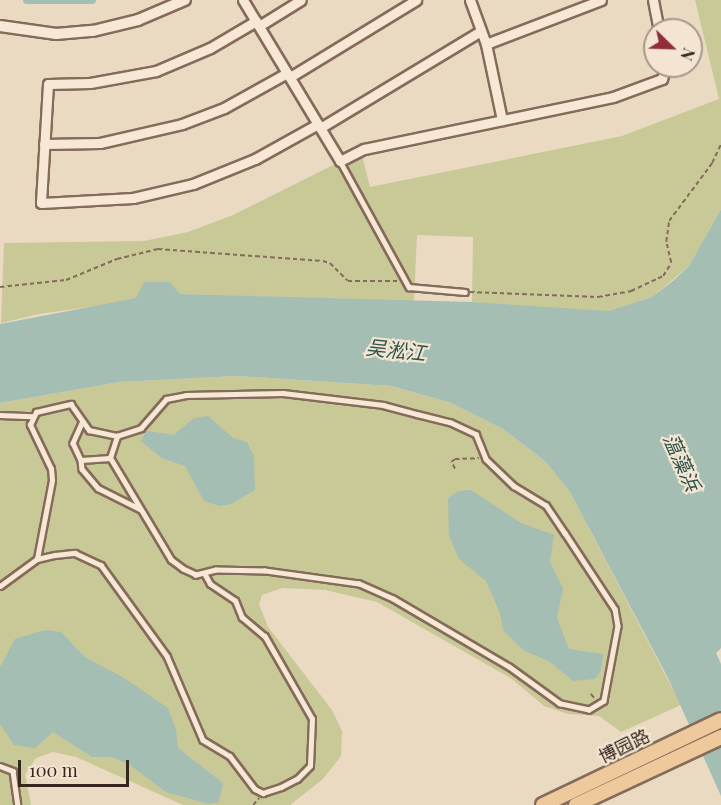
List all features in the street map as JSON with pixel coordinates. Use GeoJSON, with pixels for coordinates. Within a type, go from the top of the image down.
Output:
{"type":"FeatureCollection","features":[{"type":"Feature","properties":{"kind":"main road","name":"博园路"},"geometry":{"type":"LineString","coordinates":[[543,805],[721,720]]}},
{"type":"Feature","properties":{"kind":"main road","name":"博园路"},"geometry":{"type":"LineString","coordinates":[[576,805],[721,736]]}},
{"type":"Feature","properties":{"kind":"street"},"geometry":{"type":"LineString","coordinates":[[0,26],[56,34],[93,31],[138,20],[185,0]]}},
{"type":"Feature","properties":{"kind":"street"},"geometry":{"type":"LineString","coordinates":[[243,0],[340,161],[364,149],[613,97],[662,78]]}},
{"type":"Feature","properties":{"kind":"street"},"geometry":{"type":"LineString","coordinates":[[301,0],[210,48],[156,71],[111,80],[48,84],[41,203],[103,202],[157,193],[223,173],[319,126],[481,31]]}},
{"type":"Feature","properties":{"kind":"street"},"geometry":{"type":"LineString","coordinates":[[44,144],[100,142],[182,124],[224,108],[288,75],[416,0]]}},
{"type":"Feature","properties":{"kind":"street"},"geometry":{"type":"LineString","coordinates":[[470,0],[486,44],[502,120]]}},
{"type":"Feature","properties":{"kind":"street"},"geometry":{"type":"LineString","coordinates":[[486,44],[601,0]]}},
{"type":"Feature","properties":{"kind":"street"},"geometry":{"type":"LineString","coordinates":[[653,0],[657,18]]}},
{"type":"Feature","properties":{"kind":"lane"},"geometry":{"type":"LineString","coordinates":[[340,161],[404,281],[412,289],[465,292]]}},
{"type":"Feature","properties":{"kind":"lane"},"geometry":{"type":"LineString","coordinates":[[0,415],[32,416],[71,404],[89,430],[117,436],[141,428],[166,399],[283,393],[383,405],[450,422],[476,434],[486,459],[514,486],[546,505],[615,609],[618,626],[606,692],[600,705],[589,710],[560,704],[509,667],[393,599],[359,584],[265,571],[216,570],[205,575],[183,569],[171,560],[110,458],[117,436]]}},
{"type":"Feature","properties":{"kind":"lane"},"geometry":{"type":"LineString","coordinates":[[32,416],[32,435],[51,469],[52,480],[37,559]]}},
{"type":"Feature","properties":{"kind":"lane"},"geometry":{"type":"LineString","coordinates":[[82,423],[73,443],[81,460],[82,469],[98,488],[142,509]]}},
{"type":"Feature","properties":{"kind":"lane"},"geometry":{"type":"LineString","coordinates":[[81,460],[110,458]]}},
{"type":"Feature","properties":{"kind":"lane"},"geometry":{"type":"LineString","coordinates":[[0,586],[37,559],[75,553],[101,565],[167,656],[203,740],[230,756],[249,783],[263,793],[297,779],[310,766],[312,719],[266,637],[242,618],[235,602],[210,584],[205,575]]}},
{"type":"Feature","properties":{"kind":"lane"},"geometry":{"type":"LineString","coordinates":[[0,766],[13,771],[18,805]]}},
{"type":"Feature","properties":{"kind":"path"},"geometry":{"type":"LineString","coordinates":[[465,292],[598,297],[631,291],[663,276],[671,263],[666,242],[669,221],[712,163],[721,144]]}},
{"type":"Feature","properties":{"kind":"path"},"geometry":{"type":"LineString","coordinates":[[0,287],[66,280],[117,259],[158,249],[323,261],[330,262],[343,279],[358,284],[404,281]]}},
{"type":"Feature","properties":{"kind":"path"},"geometry":{"type":"LineString","coordinates":[[455,469],[451,462],[455,459],[486,459]]}},
{"type":"Feature","properties":{"kind":"path"},"geometry":{"type":"LineString","coordinates":[[253,805],[263,793]]}},
{"type":"Feature","properties":{"kind":"shaded area"},"geometry":{"type":"Polygon","coordinates":[[[695,0],[721,0],[721,209],[689,266],[652,297],[608,311],[580,312],[472,302],[473,237],[417,235],[414,301],[180,294],[39,314],[1,323],[4,243],[144,241],[188,232],[233,215],[361,151],[370,187],[622,136],[719,99],[703,33],[703,18],[699,18],[695,0]]]}},
{"type":"Feature","properties":{"kind":"shaded area"},"geometry":{"type":"Polygon","coordinates":[[[237,376],[392,386],[451,403],[503,429],[545,461],[570,492],[681,705],[621,732],[599,716],[568,714],[544,706],[512,679],[377,602],[325,590],[282,588],[262,595],[259,604],[268,627],[332,710],[342,731],[341,756],[323,779],[290,805],[183,805],[76,757],[53,752],[36,758],[25,774],[31,805],[0,805],[0,403],[119,382],[237,376]]]}},
{"type":"Feature","properties":{"kind":"water"},"geometry":{"type":"Polygon","coordinates":[[[721,209],[721,648],[716,653],[721,664],[721,796],[669,680],[570,492],[545,461],[503,429],[451,403],[392,386],[237,376],[119,382],[0,403],[0,324],[136,298],[144,282],[170,282],[180,294],[472,302],[608,311],[652,297],[674,280],[689,266],[721,209]]]}},
{"type":"Feature","properties":{"kind":"water"},"geometry":{"type":"Polygon","coordinates":[[[208,416],[233,438],[247,442],[254,456],[255,490],[231,504],[220,506],[204,501],[185,466],[161,458],[141,441],[146,431],[174,435],[194,418],[208,416]]]}},
{"type":"Feature","properties":{"kind":"water"},"geometry":{"type":"Polygon","coordinates":[[[471,490],[521,523],[554,535],[550,562],[563,588],[557,618],[569,649],[603,654],[601,671],[595,679],[573,681],[550,662],[523,650],[503,630],[500,613],[486,581],[459,559],[449,536],[448,498],[458,491],[471,490]]]}},
{"type":"Feature","properties":{"kind":"water"},"geometry":{"type":"Polygon","coordinates":[[[45,630],[61,632],[85,657],[124,678],[168,708],[176,729],[178,748],[223,783],[219,802],[209,804],[166,792],[130,765],[112,757],[92,757],[53,732],[35,748],[14,745],[0,724],[0,667],[15,639],[45,630]]]}},
{"type":"Feature","properties":{"kind":"waterway"},"geometry":{"type":"LineString","coordinates":[[27,0],[92,0]]}},
{"type":"Feature","properties":{"kind":"water label","name":"吴淞江"},"geometry":{"type":"Point","coordinates":[396,349]}},
{"type":"Feature","properties":{"kind":"water label","name":"蕰藻浜"},"geometry":{"type":"Point","coordinates":[683,462]}}]}
